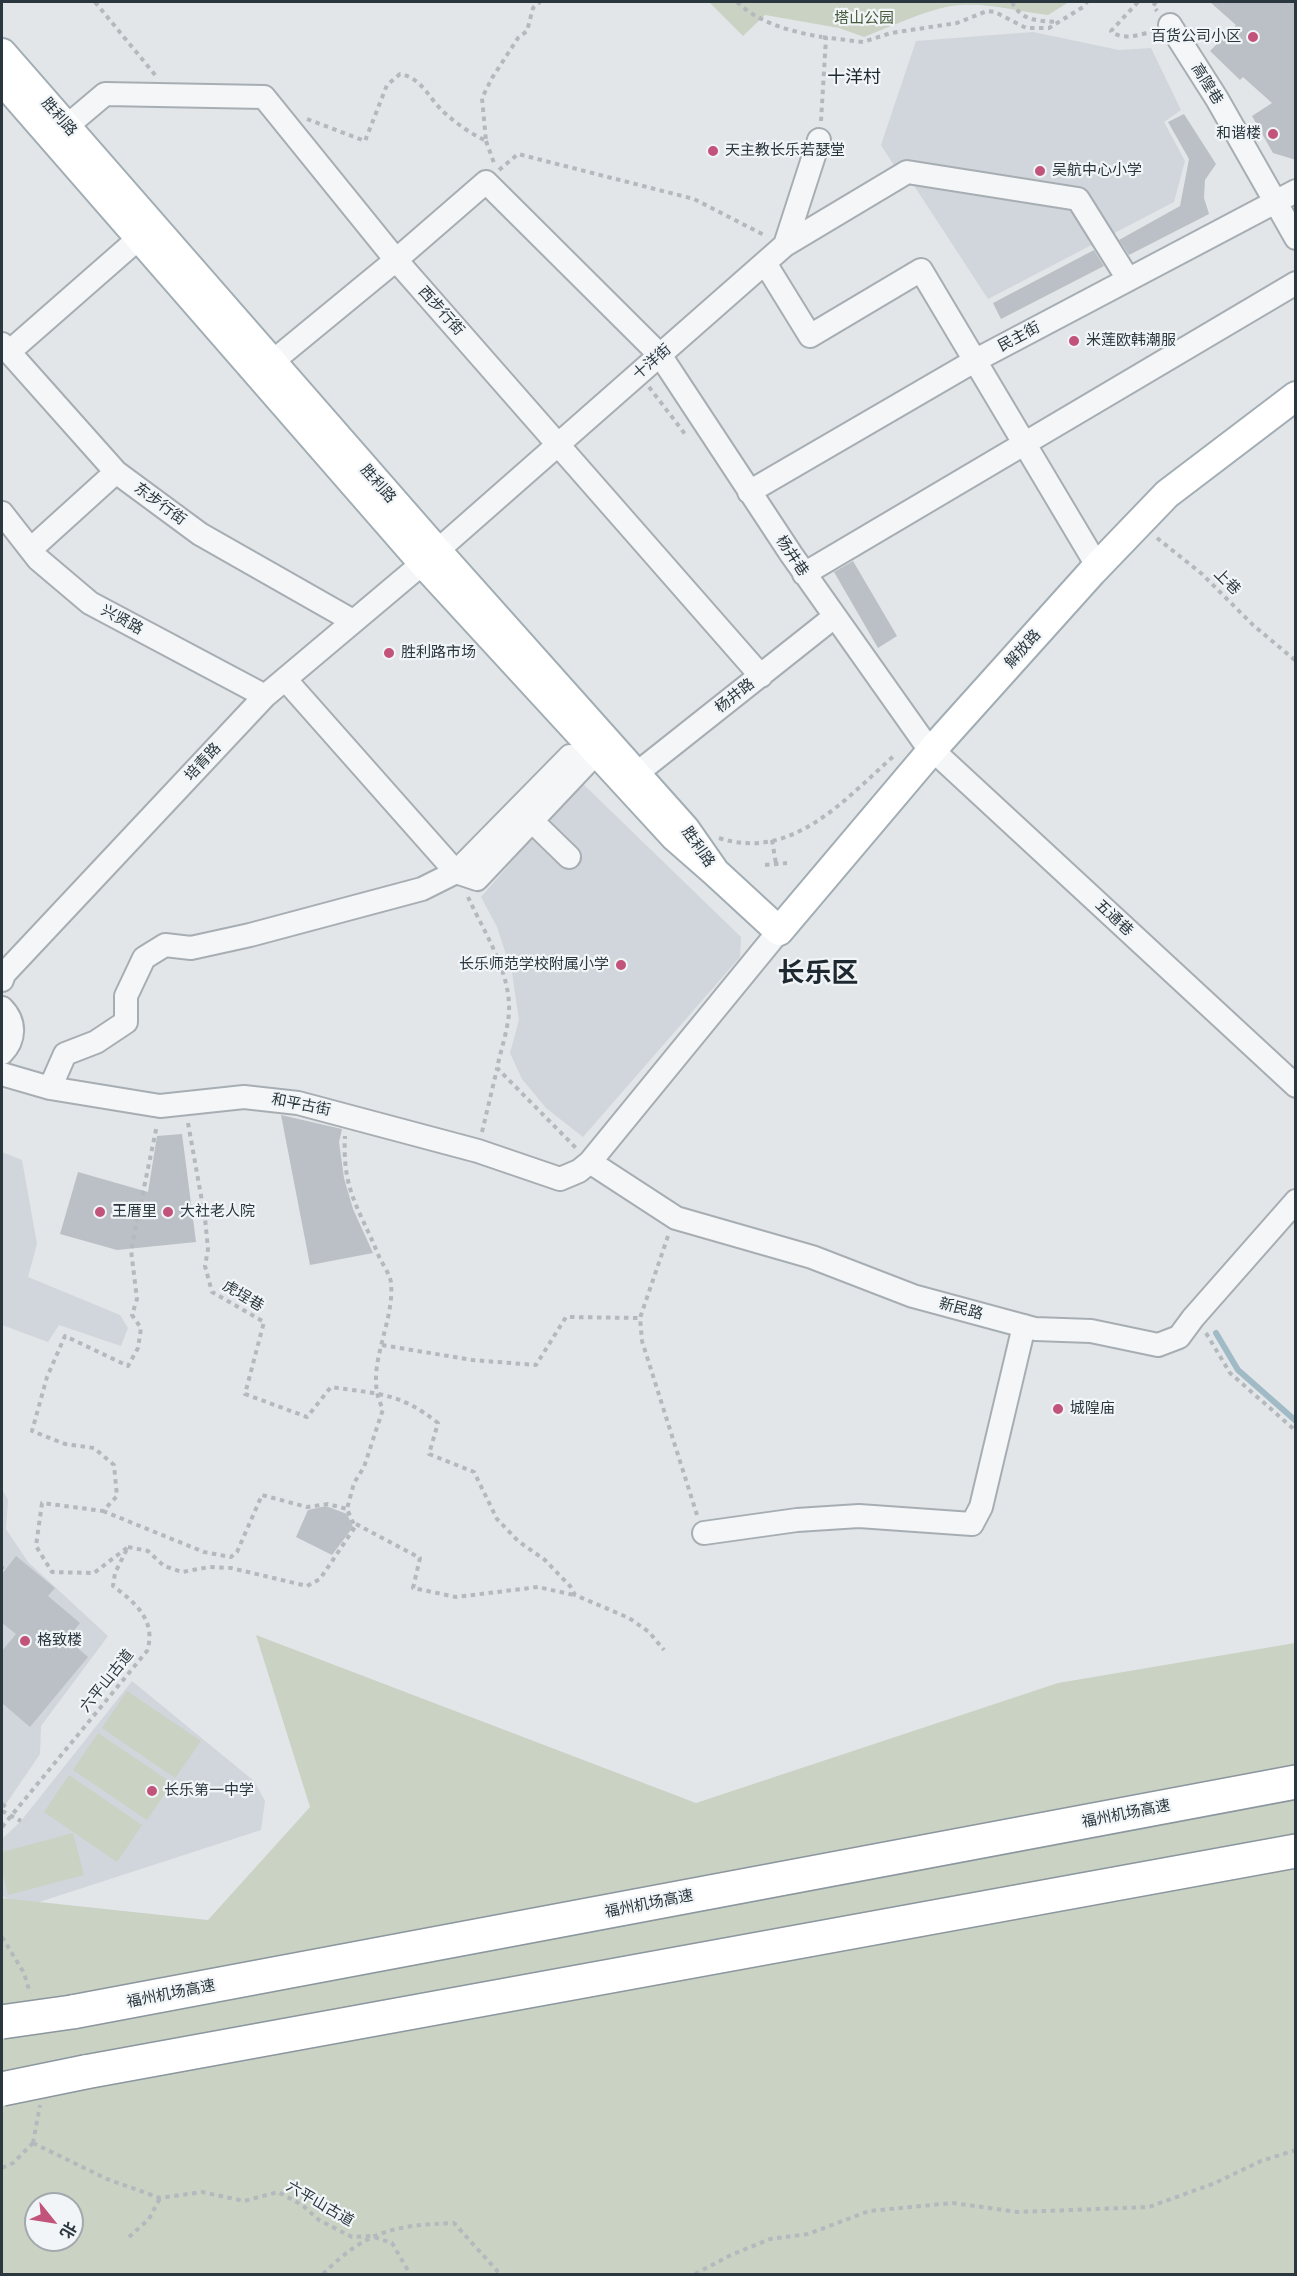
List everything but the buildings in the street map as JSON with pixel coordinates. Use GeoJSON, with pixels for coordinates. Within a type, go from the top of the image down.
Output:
{"type":"FeatureCollection","features":[{"type":"Feature","properties":{"kind":"highway","name":"福州机场高速"},"geometry":{"type":"LineString","coordinates":[[2,2022],[72,2012],[1296,1782]]}},
{"type":"Feature","properties":{"kind":"highway"},"geometry":{"type":"LineString","coordinates":[[2,2089],[1296,1851]]}},
{"type":"Feature","properties":{"kind":"main road","name":"胜利路"},"geometry":{"type":"LineString","coordinates":[[2,53],[272,362],[430,557],[583,754],[715,872]]}},
{"type":"Feature","properties":{"kind":"main road","name":"胜利路"},"geometry":{"type":"LineString","coordinates":[[2,80],[138,239],[430,557],[636,774],[685,829],[715,872]]}},
{"type":"Feature","properties":{"kind":"main road","name":"解放路"},"geometry":{"type":"LineString","coordinates":[[779,932],[924,742],[1167,495],[1296,396]]}},
{"type":"Feature","properties":{"kind":"main road"},"geometry":{"type":"LineString","coordinates":[[715,872],[779,932]]}},
{"type":"Feature","properties":{"kind":"street","name":"高隍巷"},"geometry":{"type":"LineString","coordinates":[[1170,25],[1286,196],[1296,238]]}},
{"type":"Feature","properties":{"kind":"street","name":"西步行街"},"geometry":{"type":"LineString","coordinates":[[67,126],[105,94],[264,97],[396,260],[761,676]]}},
{"type":"Feature","properties":{"kind":"street"},"geometry":{"type":"LineString","coordinates":[[785,245],[819,140]]}},
{"type":"Feature","properties":{"kind":"street","name":"十洋街"},"geometry":{"type":"LineString","coordinates":[[430,557],[785,245],[907,172],[1078,199],[1128,279]]}},
{"type":"Feature","properties":{"kind":"street"},"geometry":{"type":"LineString","coordinates":[[272,362],[486,182]]}},
{"type":"Feature","properties":{"kind":"street","name":"杨井巷"},"geometry":{"type":"LineString","coordinates":[[486,182],[660,356],[804,574],[924,742]]}},
{"type":"Feature","properties":{"kind":"street","name":"民主街"},"geometry":{"type":"LineString","coordinates":[[749,492],[976,360],[1286,196]]}},
{"type":"Feature","properties":{"kind":"street"},"geometry":{"type":"LineString","coordinates":[[5,348],[138,239]]}},
{"type":"Feature","properties":{"kind":"street"},"geometry":{"type":"LineString","coordinates":[[765,263],[810,336],[921,270],[1092,557]]}},
{"type":"Feature","properties":{"kind":"street"},"geometry":{"type":"LineString","coordinates":[[804,574],[1296,283]]}},
{"type":"Feature","properties":{"kind":"street","name":"东步行街"},"geometry":{"type":"LineString","coordinates":[[5,348],[116,472],[200,534],[353,621]]}},
{"type":"Feature","properties":{"kind":"street"},"geometry":{"type":"LineString","coordinates":[[31,549],[116,472]]}},
{"type":"Feature","properties":{"kind":"street","name":"兴贤路"},"geometry":{"type":"LineString","coordinates":[[2,513],[38,559],[90,603],[265,696]]}},
{"type":"Feature","properties":{"kind":"street","name":"培青路"},"geometry":{"type":"LineString","coordinates":[[2,980],[4,974],[265,696],[430,557]]}},
{"type":"Feature","properties":{"kind":"street","name":"杨井路"},"geometry":{"type":"LineString","coordinates":[[636,774],[834,617]]}},
{"type":"Feature","properties":{"kind":"street"},"geometry":{"type":"LineString","coordinates":[[285,679],[456,872],[477,879],[532,821],[583,754]]}},
{"type":"Feature","properties":{"kind":"street","name":"五通巷"},"geometry":{"type":"LineString","coordinates":[[924,742],[1296,1086]]}},
{"type":"Feature","properties":{"kind":"street"},"geometry":{"type":"LineString","coordinates":[[50,1088],[66,1054],[96,1042],[126,1022],[126,996],[144,958],[165,945],[191,948],[422,889],[456,872],[583,754]]}},
{"type":"Feature","properties":{"kind":"street"},"geometry":{"type":"LineString","coordinates":[[532,821],[569,857]]}},
{"type":"Feature","properties":{"kind":"street","name":"和平古街"},"geometry":{"type":"LineString","coordinates":[[2,1074],[50,1088],[160,1106],[244,1097],[272,1098],[347,1114],[478,1151],[560,1179],[579,1171],[590,1162],[779,932]]}},
{"type":"Feature","properties":{"kind":"street"},"geometry":{"type":"LineString","coordinates":[[2,1008],[7,1014],[12,1030],[11,1039],[2,1053]]}},
{"type":"Feature","properties":{"kind":"street","name":"新民路"},"geometry":{"type":"LineString","coordinates":[[590,1162],[676,1218],[812,1257],[913,1296],[1024,1326],[1091,1331],[1158,1345],[1179,1337],[1296,1201]]}},
{"type":"Feature","properties":{"kind":"street"},"geometry":{"type":"LineString","coordinates":[[704,1533],[797,1520],[859,1516],[972,1524],[981,1507],[1024,1326]]}},
{"type":"Feature","properties":{"kind":"path"},"geometry":{"type":"LineString","coordinates":[[95,2],[171,95]]}},
{"type":"Feature","properties":{"kind":"path"},"geometry":{"type":"LineString","coordinates":[[279,115],[316,121],[365,141],[387,85],[400,74],[410,76],[422,85],[444,113],[486,141],[483,98],[492,78],[518,38],[527,31],[533,9],[540,2]]}},
{"type":"Feature","properties":{"kind":"path"},"geometry":{"type":"LineString","coordinates":[[740,2],[748,12],[783,28],[826,38]]}},
{"type":"Feature","properties":{"kind":"path"},"geometry":{"type":"LineString","coordinates":[[1012,2],[1017,13],[1027,18],[1059,22]]}},
{"type":"Feature","properties":{"kind":"path"},"geometry":{"type":"LineString","coordinates":[[826,38],[821,37],[863,42],[891,33],[957,23],[987,11],[995,12],[1026,28],[1049,28],[1083,7],[1087,2]]}},
{"type":"Feature","properties":{"kind":"path"},"geometry":{"type":"LineString","coordinates":[[1138,2],[1110,31],[1117,36],[1137,36],[1170,25]]}},
{"type":"Feature","properties":{"kind":"path"},"geometry":{"type":"LineString","coordinates":[[819,140],[826,38]]}},
{"type":"Feature","properties":{"kind":"path"},"geometry":{"type":"LineString","coordinates":[[486,182],[518,154],[694,199],[785,245]]}},
{"type":"Feature","properties":{"kind":"path"},"geometry":{"type":"LineString","coordinates":[[645,382],[688,437]]}},
{"type":"Feature","properties":{"kind":"path","name":"上巷"},"geometry":{"type":"LineString","coordinates":[[1140,522],[1202,574],[1253,625],[1296,660]]}},
{"type":"Feature","properties":{"kind":"path"},"geometry":{"type":"LineString","coordinates":[[711,835],[733,842],[790,837],[825,818],[924,742]]}},
{"type":"Feature","properties":{"kind":"path"},"geometry":{"type":"LineString","coordinates":[[772,840],[776,864]]}},
{"type":"Feature","properties":{"kind":"path"},"geometry":{"type":"LineString","coordinates":[[765,865],[787,863]]}},
{"type":"Feature","properties":{"kind":"path"},"geometry":{"type":"LineString","coordinates":[[456,872],[504,979],[509,1005],[478,1151]]}},
{"type":"Feature","properties":{"kind":"path"},"geometry":{"type":"LineString","coordinates":[[497,1068],[590,1162]]}},
{"type":"Feature","properties":{"kind":"path","name":"虎埕巷"},"geometry":{"type":"LineString","coordinates":[[184,1104],[205,1218],[208,1249],[205,1266],[212,1292],[264,1322],[245,1395],[307,1417],[331,1387],[375,1394]]}},
{"type":"Feature","properties":{"kind":"path"},"geometry":{"type":"LineString","coordinates":[[103,1511],[117,1496],[114,1465],[94,1448],[65,1444],[32,1431],[47,1377],[64,1336],[128,1366],[138,1348],[141,1328],[132,1315],[137,1299],[131,1250],[160,1106]]}},
{"type":"Feature","properties":{"kind":"path"},"geometry":{"type":"LineString","coordinates":[[347,1114],[345,1162],[350,1194],[391,1283],[375,1394],[383,1409],[364,1467],[354,1483],[347,1509],[355,1524],[420,1557],[412,1588],[456,1597],[538,1587],[575,1595],[629,1618],[649,1632],[664,1650]]}},
{"type":"Feature","properties":{"kind":"path"},"geometry":{"type":"LineString","coordinates":[[676,1218],[658,1260],[640,1318],[645,1352],[704,1533]]}},
{"type":"Feature","properties":{"kind":"path"},"geometry":{"type":"LineString","coordinates":[[382,1345],[472,1360],[536,1365],[566,1317],[640,1318]]}},
{"type":"Feature","properties":{"kind":"path"},"geometry":{"type":"LineString","coordinates":[[1193,1318],[1211,1339],[1230,1373],[1296,1431]]}},
{"type":"Feature","properties":{"kind":"path"},"geometry":{"type":"LineString","coordinates":[[375,1394],[391,1395],[419,1408],[438,1423],[429,1454],[474,1472],[497,1519],[518,1540],[545,1560],[570,1586],[575,1595]]}},
{"type":"Feature","properties":{"kind":"path"},"geometry":{"type":"LineString","coordinates":[[347,1509],[328,1504],[307,1508],[262,1495],[237,1552],[231,1557],[204,1552],[103,1511],[42,1503],[36,1546],[52,1572],[94,1573],[128,1547],[148,1551],[164,1566],[182,1572],[209,1567],[231,1568],[307,1586],[320,1579],[346,1542],[355,1524]]}},
{"type":"Feature","properties":{"kind":"path","name":"六平山古道"},"geometry":{"type":"LineString","coordinates":[[2,1827],[147,1651],[151,1640],[146,1618],[138,1605],[113,1586],[116,1573],[128,1547]]}},
{"type":"Feature","properties":{"kind":"path"},"geometry":{"type":"LineString","coordinates":[[3,1805],[2,1811],[21,1821]]}},
{"type":"Feature","properties":{"kind":"path","name":"六平山古道"},"geometry":{"type":"LineString","coordinates":[[2,2168],[13,2163],[33,2143],[106,2179],[160,2198],[202,2192],[244,2201],[278,2192],[302,2205],[319,2220],[351,2237],[371,2236],[392,2243],[410,2274]]}},
{"type":"Feature","properties":{"kind":"path"},"geometry":{"type":"LineString","coordinates":[[695,2274],[731,2255],[770,2239],[808,2234],[869,2211],[953,2203],[1018,2212],[1149,2207],[1215,2183],[1261,2161],[1296,2150]]}},
{"type":"Feature","properties":{"kind":"path"},"geometry":{"type":"LineString","coordinates":[[129,2237],[149,2219],[160,2198]]}},
{"type":"Feature","properties":{"kind":"path"},"geometry":{"type":"LineString","coordinates":[[323,2274],[371,2236],[415,2224],[454,2223],[500,2274]]}},
{"type":"Feature","properties":{"kind":"shaded area","name":"吴航中心小学"},"geometry":{"type":"Polygon","coordinates":[[[1033,32],[1119,50],[1151,48],[1181,110],[1164,122],[1185,161],[1174,202],[988,299],[911,181],[905,183],[881,145],[916,41],[1033,32]]]}},
{"type":"Feature","properties":{"kind":"shaded area","name":"长乐师范学校附属小学"},"geometry":{"type":"Polygon","coordinates":[[[581,782],[741,937],[740,957],[583,1137],[546,1108],[522,1079],[510,1053],[519,1020],[512,973],[497,927],[481,897],[581,782]]]}},
{"type":"Feature","properties":{"kind":"shaded area"},"geometry":{"type":"Polygon","coordinates":[[[2,1152],[22,1160],[37,1244],[28,1277],[120,1315],[128,1328],[121,1346],[59,1325],[48,1342],[2,1325],[2,1152]]]}},
{"type":"Feature","properties":{"kind":"shaded area"},"geometry":{"type":"Polygon","coordinates":[[[2,1489],[8,1500],[6,1529],[28,1562],[108,1636],[41,1726],[40,1754],[2,1810],[2,1489]]]}},
{"type":"Feature","properties":{"kind":"shaded area","name":"长乐第一中学"},"geometry":{"type":"Polygon","coordinates":[[[132,1681],[254,1781],[265,1801],[261,1830],[27,1906],[2,1896],[2,1839],[21,1821],[132,1681]]]}},
{"type":"Feature","properties":{"kind":"green space","name":"塔山公园"},"geometry":{"type":"Polygon","coordinates":[[[709,2],[1069,2],[1048,15],[987,6],[951,6],[864,37],[839,28],[765,15],[743,36],[709,2]]]}},
{"type":"Feature","properties":{"kind":"green space"},"geometry":{"type":"Polygon","coordinates":[[[256,1635],[696,1803],[1058,1683],[1295,1643],[1295,2274],[2,2274],[2,1898],[208,1920],[310,1807],[256,1635]]]}},
{"type":"Feature","properties":{"kind":"green space"},"geometry":{"type":"Polygon","coordinates":[[[127,1691],[201,1741],[175,1778],[102,1728],[127,1691]]]}},
{"type":"Feature","properties":{"kind":"green space"},"geometry":{"type":"Polygon","coordinates":[[[98,1733],[172,1783],[147,1820],[73,1770],[98,1733]]]}},
{"type":"Feature","properties":{"kind":"green space"},"geometry":{"type":"Polygon","coordinates":[[[69,1775],[142,1825],[117,1862],[44,1812],[69,1775]]]}},
{"type":"Feature","properties":{"kind":"green space"},"geometry":{"type":"Polygon","coordinates":[[[73,1833],[84,1875],[8,1895],[2,1871],[2,1852],[73,1833]]]}},
{"type":"Feature","properties":{"kind":"waterway"},"geometry":{"type":"LineString","coordinates":[[1216,1333],[1238,1370],[1296,1421]]}},
{"type":"Feature","properties":{"kind":"place","name":"百货公司小区"},"geometry":{"type":"Point","coordinates":[1253,37]}},
{"type":"Feature","properties":{"kind":"place","name":"和谐楼"},"geometry":{"type":"Point","coordinates":[1273,134]}},
{"type":"Feature","properties":{"kind":"place","name":"天主教长乐若瑟堂"},"geometry":{"type":"Point","coordinates":[713,151]}},
{"type":"Feature","properties":{"kind":"place","name":"吴航中心小学"},"geometry":{"type":"Point","coordinates":[1040,171]}},
{"type":"Feature","properties":{"kind":"place","name":"米莲欧韩潮服"},"geometry":{"type":"Point","coordinates":[1074,341]}},
{"type":"Feature","properties":{"kind":"place","name":"胜利路市场"},"geometry":{"type":"Point","coordinates":[389,653]}},
{"type":"Feature","properties":{"kind":"place","name":"长乐师范学校附属小学"},"geometry":{"type":"Point","coordinates":[621,965]}},
{"type":"Feature","properties":{"kind":"place","name":"王厝里"},"geometry":{"type":"Point","coordinates":[100,1212]}},
{"type":"Feature","properties":{"kind":"place","name":"大社老人院"},"geometry":{"type":"Point","coordinates":[168,1212]}},
{"type":"Feature","properties":{"kind":"place","name":"城隍庙"},"geometry":{"type":"Point","coordinates":[1058,1409]}},
{"type":"Feature","properties":{"kind":"place","name":"格致楼"},"geometry":{"type":"Point","coordinates":[25,1641]}},
{"type":"Feature","properties":{"kind":"place","name":"长乐第一中学"},"geometry":{"type":"Point","coordinates":[152,1791]}},
{"type":"Feature","properties":{"kind":"district","name":"十洋村"},"geometry":{"type":"Point","coordinates":[854,78]}},
{"type":"Feature","properties":{"kind":"district","name":"长乐区"},"geometry":{"type":"Point","coordinates":[818,974]}}]}
